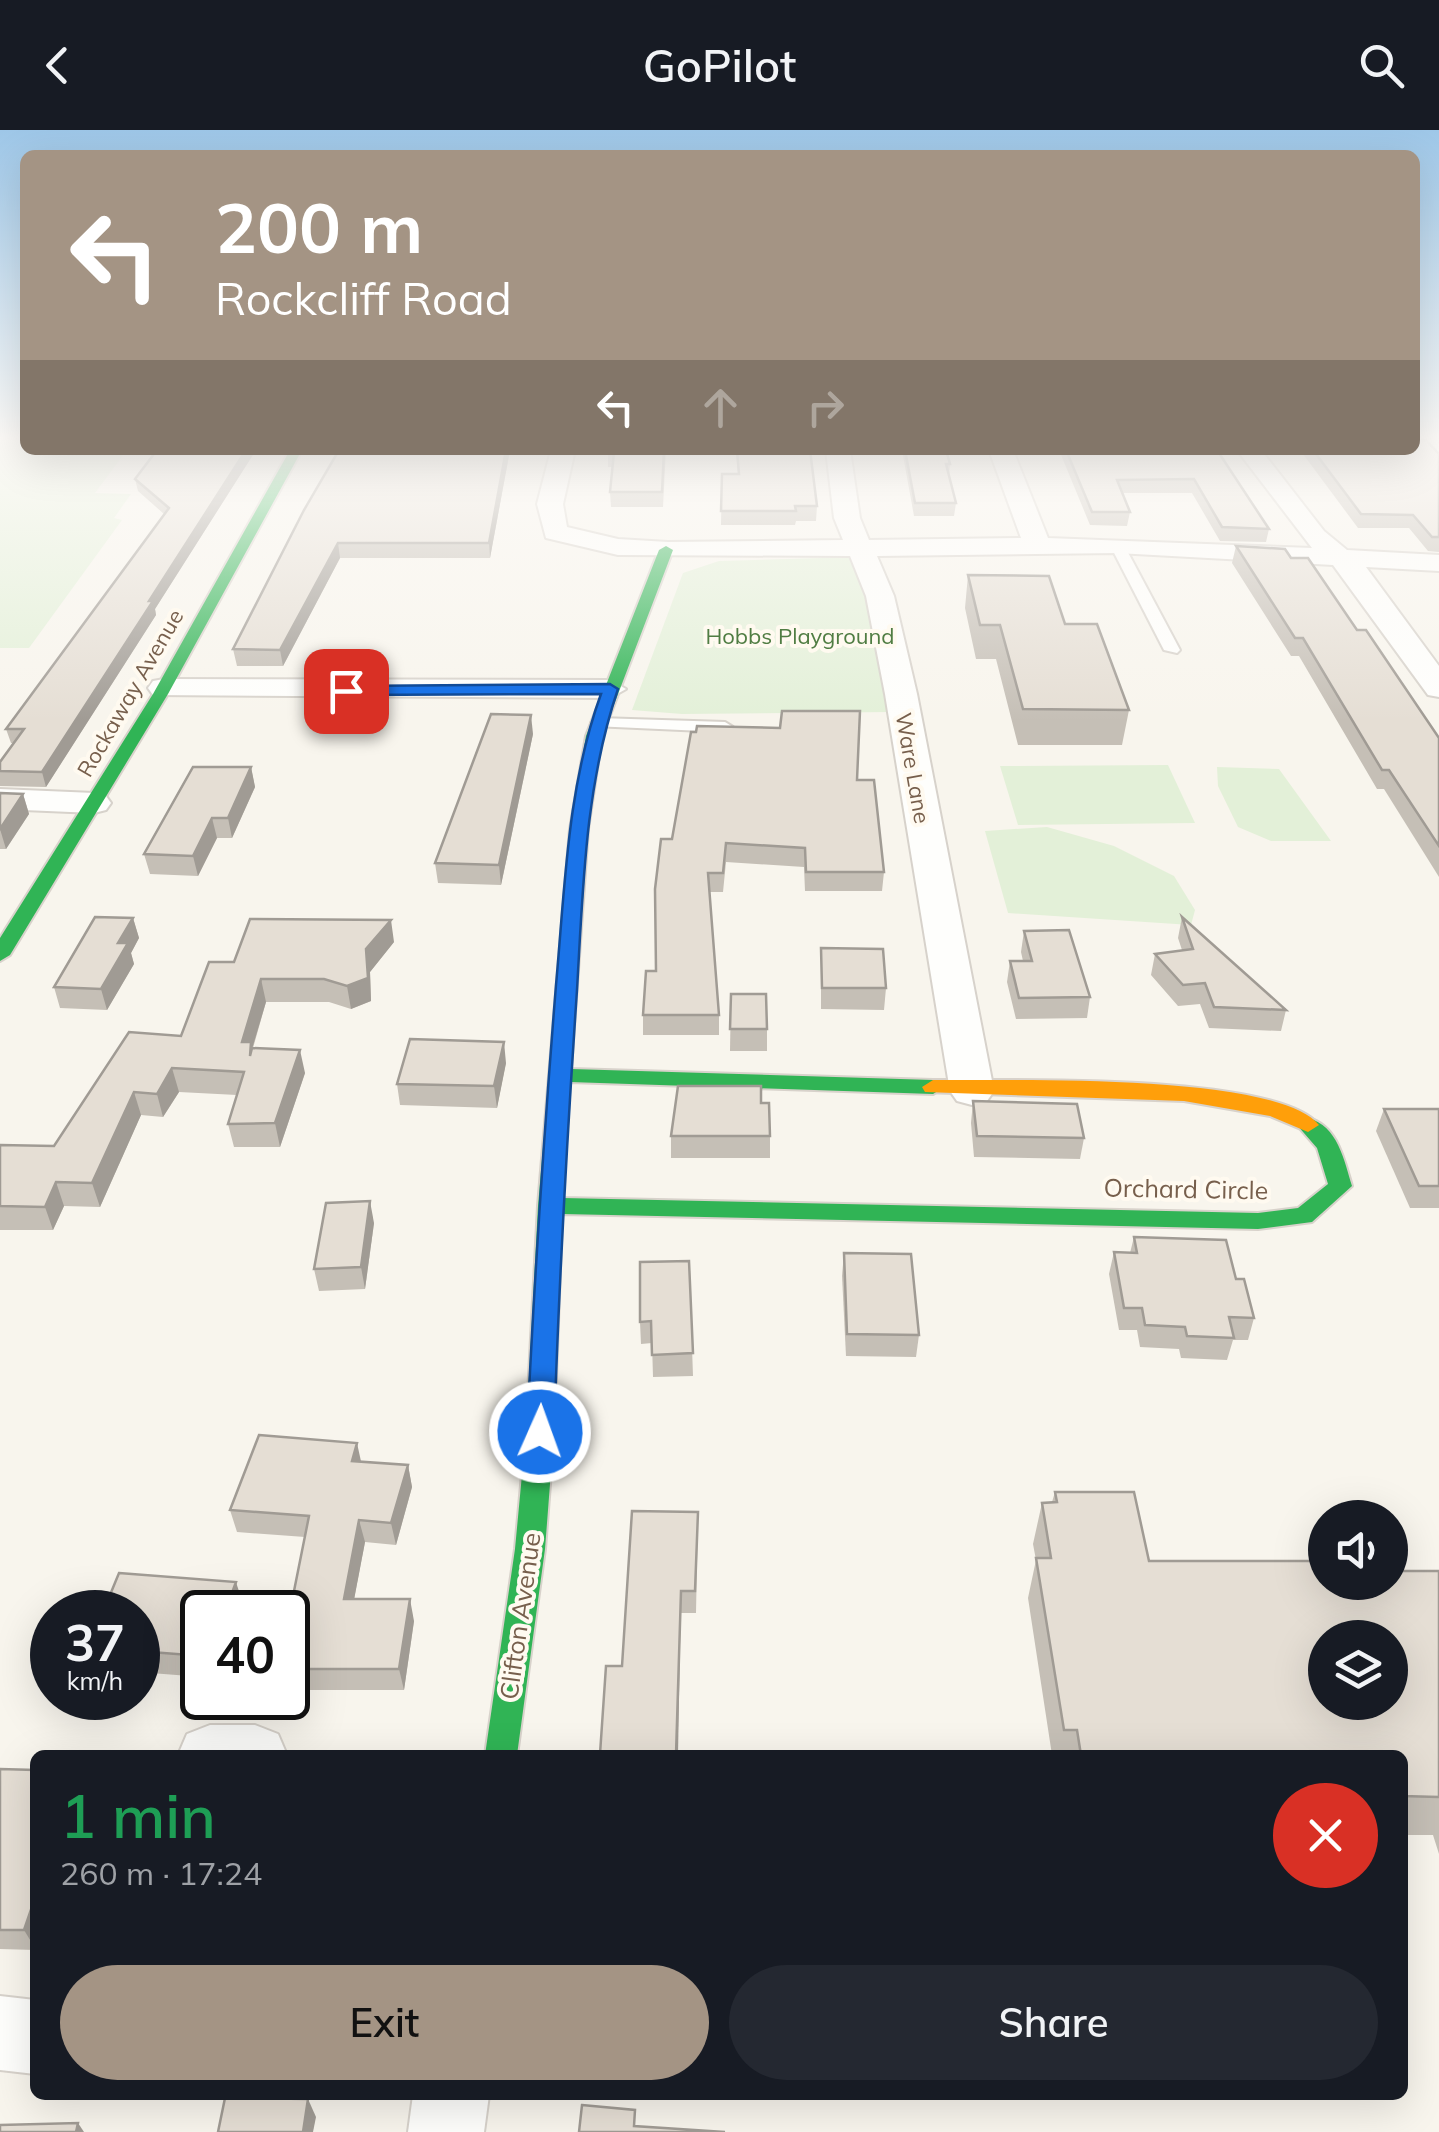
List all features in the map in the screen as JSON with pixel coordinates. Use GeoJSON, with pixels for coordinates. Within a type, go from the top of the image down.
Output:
{"type":"FeatureCollection","features":[{"type":"Feature","properties":{"kind":"street","name":"Rockaway Avenue"},"geometry":{"type":"LineString","coordinates":[[0,955],[42,878],[164,688],[250,533]]}},
{"type":"Feature","properties":{"kind":"street"},"geometry":{"type":"LineString","coordinates":[[561,533],[618,547],[666,550],[1116,545],[1439,563]]}},
{"type":"Feature","properties":{"kind":"street","name":"Ware Lane"},"geometry":{"type":"LineString","coordinates":[[853,533],[880,596],[901,694],[972,1092]]}},
{"type":"Feature","properties":{"kind":"street"},"geometry":{"type":"LineString","coordinates":[[1033,533],[1037,545]]}},
{"type":"Feature","properties":{"kind":"street"},"geometry":{"type":"LineString","coordinates":[[1313,533],[1352,567],[1439,688]]}},
{"type":"Feature","properties":{"kind":"street","name":"Clifton Avenue"},"geometry":{"type":"LineString","coordinates":[[502,1750],[530,1549],[578,829],[599,723],[666,550]]}},
{"type":"Feature","properties":{"kind":"street"},"geometry":{"type":"LineString","coordinates":[[164,688],[610,689]]}},
{"type":"Feature","properties":{"kind":"street"},"geometry":{"type":"LineString","coordinates":[[0,800],[94,802]]}},
{"type":"Feature","properties":{"kind":"street","name":"Orchard Circle"},"geometry":{"type":"LineString","coordinates":[[550,1206],[1258,1220],[1304,1216],[1340,1186],[1339,1160],[1300,1117],[1269,1104],[1220,1096],[972,1092],[559,1075]]}},
{"type":"Feature","properties":{"kind":"street"},"geometry":{"type":"LineString","coordinates":[[0,2033],[30,2036]]}},
{"type":"Feature","properties":{"kind":"street"},"geometry":{"type":"LineString","coordinates":[[446,2132],[450,2100]]}},
{"type":"Feature","properties":{"kind":"lane"},"geometry":{"type":"LineString","coordinates":[[1116,545],[1172,650]]}},
{"type":"Feature","properties":{"kind":"lane"},"geometry":{"type":"LineString","coordinates":[[599,723],[737,728]]}},
{"type":"Feature","properties":{"kind":"green space"},"geometry":{"type":"Polygon","coordinates":[[[0,533],[112,533],[29,648],[0,648],[0,533]]]}},
{"type":"Feature","properties":{"kind":"green space","name":"Hobbs Playground"},"geometry":{"type":"Polygon","coordinates":[[[854,557],[868,590],[892,712],[682,714],[632,710],[683,573],[719,561],[854,557]]]}},
{"type":"Feature","properties":{"kind":"green space"},"geometry":{"type":"Polygon","coordinates":[[[1168,765],[1195,823],[1018,825],[1000,766],[1168,765]]]}},
{"type":"Feature","properties":{"kind":"green space"},"geometry":{"type":"Polygon","coordinates":[[[1217,767],[1279,769],[1331,841],[1271,841],[1238,827],[1218,786],[1217,767]]]}},
{"type":"Feature","properties":{"kind":"green space"},"geometry":{"type":"Polygon","coordinates":[[[1047,827],[1114,846],[1174,876],[1195,910],[1191,925],[1008,913],[985,831],[1047,827]]]}},
{"type":"Feature","properties":{"kind":"building"},"geometry":{"type":"Polygon","coordinates":[[[150,533],[192,533],[42,772],[0,771],[0,762],[24,729],[6,729],[150,533]]]}},
{"type":"Feature","properties":{"kind":"building"},"geometry":{"type":"Polygon","coordinates":[[[292,533],[491,533],[489,543],[338,543],[280,650],[233,649],[292,533]]]}},
{"type":"Feature","properties":{"kind":"building"},"geometry":{"type":"Polygon","coordinates":[[[1236,546],[1285,549],[1291,558],[1308,558],[1357,630],[1366,630],[1439,738],[1439,846],[1389,770],[1382,770],[1303,638],[1295,638],[1236,546]]]}},
{"type":"Feature","properties":{"kind":"building"},"geometry":{"type":"Polygon","coordinates":[[[968,575],[1049,576],[1065,624],[1097,624],[1129,710],[1023,709],[1000,625],[980,625],[968,575]]]}},
{"type":"Feature","properties":{"kind":"building"},"geometry":{"type":"Polygon","coordinates":[[[782,711],[860,711],[857,780],[874,780],[884,872],[806,872],[805,848],[726,843],[723,873],[708,873],[719,1015],[643,1015],[646,971],[656,971],[655,889],[661,839],[672,839],[691,732],[696,732],[697,726],[780,728],[782,711]]]}},
{"type":"Feature","properties":{"kind":"building"},"geometry":{"type":"Polygon","coordinates":[[[491,714],[531,715],[499,865],[435,863],[491,714]]]}},
{"type":"Feature","properties":{"kind":"building"},"geometry":{"type":"Polygon","coordinates":[[[193,767],[251,767],[228,818],[212,818],[193,856],[144,854],[193,767]]]}},
{"type":"Feature","properties":{"kind":"building"},"geometry":{"type":"Polygon","coordinates":[[[0,793],[23,794],[0,829],[0,793]]]}},
{"type":"Feature","properties":{"kind":"building"},"geometry":{"type":"Polygon","coordinates":[[[95,917],[133,918],[118,943],[128,943],[101,989],[54,987],[95,917]]]}},
{"type":"Feature","properties":{"kind":"building"},"geometry":{"type":"Polygon","coordinates":[[[1182,917],[1286,1010],[1214,1007],[1205,983],[1183,985],[1155,954],[1193,949],[1182,917]]]}},
{"type":"Feature","properties":{"kind":"building"},"geometry":{"type":"Polygon","coordinates":[[[250,919],[391,920],[366,949],[368,978],[347,986],[324,979],[261,979],[242,1042],[251,1042],[250,1056],[252,1048],[300,1050],[275,1123],[228,1124],[244,1072],[172,1068],[157,1094],[134,1092],[92,1183],[56,1182],[45,1207],[0,1206],[0,1145],[54,1146],[129,1032],[181,1036],[209,962],[234,962],[250,919]]]}},
{"type":"Feature","properties":{"kind":"building"},"geometry":{"type":"Polygon","coordinates":[[[1069,930],[1090,997],[1019,998],[1010,961],[1032,961],[1024,931],[1069,930]]]}},
{"type":"Feature","properties":{"kind":"building"},"geometry":{"type":"Polygon","coordinates":[[[821,948],[883,949],[886,988],[822,988],[821,948]]]}},
{"type":"Feature","properties":{"kind":"building"},"geometry":{"type":"Polygon","coordinates":[[[731,994],[766,994],[767,1029],[730,1029],[731,994]]]}},
{"type":"Feature","properties":{"kind":"building"},"geometry":{"type":"Polygon","coordinates":[[[410,1039],[504,1042],[494,1086],[397,1084],[410,1039]]]}},
{"type":"Feature","properties":{"kind":"building"},"geometry":{"type":"Polygon","coordinates":[[[678,1086],[761,1086],[761,1103],[769,1103],[770,1136],[671,1136],[678,1086]]]}},
{"type":"Feature","properties":{"kind":"building"},"geometry":{"type":"Polygon","coordinates":[[[973,1101],[1077,1104],[1084,1138],[977,1136],[973,1101]]]}},
{"type":"Feature","properties":{"kind":"building"},"geometry":{"type":"Polygon","coordinates":[[[1384,1109],[1439,1109],[1439,1186],[1419,1186],[1384,1109]]]}},
{"type":"Feature","properties":{"kind":"building"},"geometry":{"type":"Polygon","coordinates":[[[370,1201],[361,1267],[314,1269],[326,1203],[370,1201]]]}},
{"type":"Feature","properties":{"kind":"building"},"geometry":{"type":"Polygon","coordinates":[[[1134,1237],[1226,1240],[1236,1279],[1244,1279],[1254,1318],[1229,1317],[1234,1338],[1187,1336],[1185,1327],[1145,1325],[1142,1308],[1124,1308],[1114,1252],[1137,1253],[1134,1237]]]}},
{"type":"Feature","properties":{"kind":"building"},"geometry":{"type":"Polygon","coordinates":[[[844,1253],[911,1254],[919,1335],[847,1334],[844,1253]]]}},
{"type":"Feature","properties":{"kind":"building"},"geometry":{"type":"Polygon","coordinates":[[[689,1261],[693,1353],[652,1355],[651,1321],[640,1322],[640,1262],[689,1261]]]}},
{"type":"Feature","properties":{"kind":"building"},"geometry":{"type":"Polygon","coordinates":[[[259,1435],[357,1443],[352,1461],[408,1465],[391,1523],[359,1520],[344,1599],[410,1599],[399,1669],[310,1669],[310,1590],[294,1590],[309,1516],[230,1510],[259,1435]]]}},
{"type":"Feature","properties":{"kind":"building"},"geometry":{"type":"Polygon","coordinates":[[[1055,1492],[1134,1492],[1149,1561],[1308,1561],[1308,1600],[1408,1600],[1408,1571],[1439,1571],[1439,1797],[1408,1796],[1408,1750],[1080,1750],[1077,1730],[1064,1730],[1036,1558],[1051,1558],[1042,1503],[1057,1502],[1055,1492]]]}},
{"type":"Feature","properties":{"kind":"building"},"geometry":{"type":"Polygon","coordinates":[[[632,1511],[698,1512],[695,1591],[681,1591],[676,1750],[600,1750],[606,1666],[622,1666],[632,1511]]]}},
{"type":"Feature","properties":{"kind":"building"},"geometry":{"type":"Polygon","coordinates":[[[119,1573],[236,1582],[233,1590],[180,1590],[180,1654],[160,1653],[160,1590],[112,1590],[119,1573]]]}},
{"type":"Feature","properties":{"kind":"building"},"geometry":{"type":"Polygon","coordinates":[[[0,1769],[30,1770],[30,1913],[24,1930],[0,1930],[0,1769]]]}},
{"type":"Feature","properties":{"kind":"building"},"geometry":{"type":"Polygon","coordinates":[[[225,2100],[308,2100],[303,2132],[218,2132],[225,2100]]]}},
{"type":"Feature","properties":{"kind":"building"},"geometry":{"type":"Polygon","coordinates":[[[582,2105],[635,2110],[634,2126],[725,2132],[579,2132],[582,2105]]]}},
{"type":"Feature","properties":{"kind":"building"},"geometry":{"type":"Polygon","coordinates":[[[78,2123],[76,2132],[0,2132],[0,2125],[78,2123]]]}},
{"type":"Feature","properties":{"kind":"traffic: fast"},"geometry":{"type":"LineString","coordinates":[[0,955],[123,757],[249,533]]}},
{"type":"Feature","properties":{"kind":"traffic: fast"},"geometry":{"type":"LineString","coordinates":[[502,1750],[530,1549],[540,1432],[550,1206],[579,829],[594,736],[666,550]]}},
{"type":"Feature","properties":{"kind":"traffic: fast"},"geometry":{"type":"LineString","coordinates":[[559,1075],[933,1087]]}},
{"type":"Feature","properties":{"kind":"traffic: fast"},"geometry":{"type":"LineString","coordinates":[[550,1206],[1258,1221],[1304,1216],[1340,1186],[1328,1145],[1308,1125]]}},
{"type":"Feature","properties":{"kind":"traffic: slow"},"geometry":{"type":"LineString","coordinates":[[933,1087],[1184,1094],[1235,1100],[1277,1111],[1308,1125]]}},
{"type":"Feature","properties":{"kind":"route"},"geometry":{"type":"LineString","coordinates":[[346,691],[610,689],[594,736],[578,829],[550,1206],[540,1432]]}}]}
